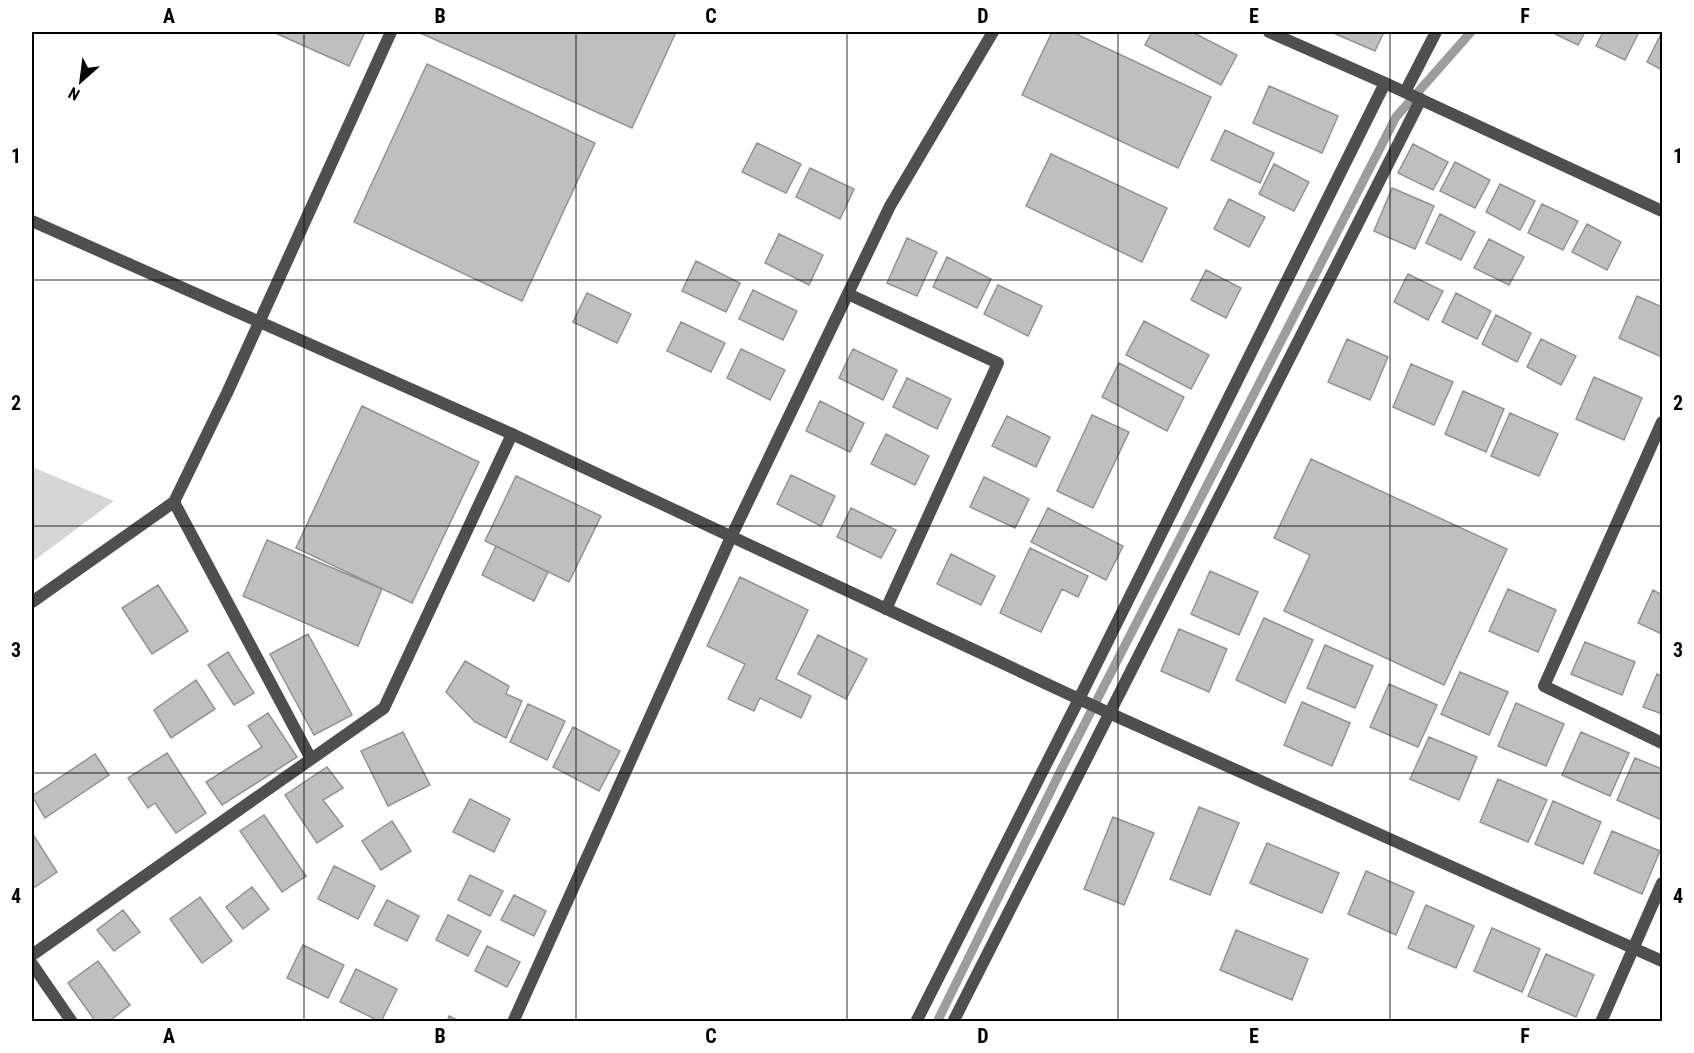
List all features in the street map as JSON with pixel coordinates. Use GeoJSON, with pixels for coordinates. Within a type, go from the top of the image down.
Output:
{"type":"FeatureCollection","features":[{"type":"Feature","properties":{"kind":"street"},"geometry":{"type":"LineString","coordinates":[[32,602],[174,502],[227,393],[391,32]]}},
{"type":"Feature","properties":{"kind":"street"},"geometry":{"type":"LineString","coordinates":[[513,1022],[731,537],[890,206],[993,32]]}},
{"type":"Feature","properties":{"kind":"street"},"geometry":{"type":"LineString","coordinates":[[1269,32],[1421,99],[1662,211]]}},
{"type":"Feature","properties":{"kind":"street"},"geometry":{"type":"LineString","coordinates":[[1405,92],[1437,32]]}},
{"type":"Feature","properties":{"kind":"street"},"geometry":{"type":"LineString","coordinates":[[916,1022],[1385,83]]}},
{"type":"Feature","properties":{"kind":"street"},"geometry":{"type":"LineString","coordinates":[[953,1022],[1421,99]]}},
{"type":"Feature","properties":{"kind":"street"},"geometry":{"type":"LineString","coordinates":[[32,221],[512,434],[1108,713],[1662,961]]}},
{"type":"Feature","properties":{"kind":"street"},"geometry":{"type":"LineString","coordinates":[[848,294],[998,363],[886,609]]}},
{"type":"Feature","properties":{"kind":"street"},"geometry":{"type":"LineString","coordinates":[[1662,422],[1545,686],[1662,743]]}},
{"type":"Feature","properties":{"kind":"street"},"geometry":{"type":"LineString","coordinates":[[32,955],[384,708],[512,434]]}},
{"type":"Feature","properties":{"kind":"street"},"geometry":{"type":"LineString","coordinates":[[174,502],[311,759]]}},
{"type":"Feature","properties":{"kind":"street"},"geometry":{"type":"LineString","coordinates":[[1602,1022],[1662,884]]}},
{"type":"Feature","properties":{"kind":"street"},"geometry":{"type":"LineString","coordinates":[[32,964],[72,1022]]}},
{"type":"Feature","properties":{"kind":"shaded area"},"geometry":{"type":"Polygon","coordinates":[[[32,467],[114,501],[32,562],[32,467]]]}},
{"type":"Feature","properties":{"kind":"building"},"geometry":{"type":"Polygon","coordinates":[[[273,32],[365,32],[349,66],[273,32]]]}},
{"type":"Feature","properties":{"kind":"building"},"geometry":{"type":"Polygon","coordinates":[[[418,32],[676,32],[632,128],[418,32]]]}},
{"type":"Feature","properties":{"kind":"building"},"geometry":{"type":"Polygon","coordinates":[[[1052,32],[1072,32],[1211,97],[1178,168],[1022,95],[1052,32]]]}},
{"type":"Feature","properties":{"kind":"building"},"geometry":{"type":"Polygon","coordinates":[[[1152,32],[1192,32],[1237,55],[1221,85],[1145,45],[1152,32]]]}},
{"type":"Feature","properties":{"kind":"building"},"geometry":{"type":"Polygon","coordinates":[[[1331,32],[1384,32],[1375,51],[1331,32]]]}},
{"type":"Feature","properties":{"kind":"building"},"geometry":{"type":"Polygon","coordinates":[[[1551,32],[1585,32],[1578,45],[1551,32]]]}},
{"type":"Feature","properties":{"kind":"building"},"geometry":{"type":"Polygon","coordinates":[[[1603,32],[1639,32],[1625,60],[1596,46],[1603,32]]]}},
{"type":"Feature","properties":{"kind":"building"},"geometry":{"type":"Polygon","coordinates":[[[1662,32],[1662,70],[1647,62],[1662,32]]]}},
{"type":"Feature","properties":{"kind":"building"},"geometry":{"type":"Polygon","coordinates":[[[427,64],[595,143],[522,301],[354,222],[427,64]]]}},
{"type":"Feature","properties":{"kind":"building"},"geometry":{"type":"Polygon","coordinates":[[[1269,86],[1338,116],[1322,153],[1253,123],[1269,86]]]}},
{"type":"Feature","properties":{"kind":"building"},"geometry":{"type":"Polygon","coordinates":[[[1225,130],[1274,153],[1260,183],[1211,160],[1225,130]]]}},
{"type":"Feature","properties":{"kind":"building"},"geometry":{"type":"Polygon","coordinates":[[[757,143],[801,164],[786,193],[742,172],[757,143]]]}},
{"type":"Feature","properties":{"kind":"building"},"geometry":{"type":"Polygon","coordinates":[[[1413,144],[1448,162],[1433,190],[1398,173],[1413,144]]]}},
{"type":"Feature","properties":{"kind":"building"},"geometry":{"type":"Polygon","coordinates":[[[1051,154],[1167,208],[1142,262],[1026,206],[1051,154]]]}},
{"type":"Feature","properties":{"kind":"building"},"geometry":{"type":"Polygon","coordinates":[[[1455,162],[1490,180],[1475,208],[1440,191],[1455,162]]]}},
{"type":"Feature","properties":{"kind":"building"},"geometry":{"type":"Polygon","coordinates":[[[1274,164],[1309,182],[1294,211],[1259,194],[1274,164]]]}},
{"type":"Feature","properties":{"kind":"building"},"geometry":{"type":"Polygon","coordinates":[[[810,168],[854,189],[840,219],[796,197],[810,168]]]}},
{"type":"Feature","properties":{"kind":"building"},"geometry":{"type":"Polygon","coordinates":[[[1500,184],[1535,201],[1520,230],[1486,212],[1500,184]]]}},
{"type":"Feature","properties":{"kind":"building"},"geometry":{"type":"Polygon","coordinates":[[[1392,188],[1434,206],[1415,249],[1374,231],[1392,188]]]}},
{"type":"Feature","properties":{"kind":"building"},"geometry":{"type":"Polygon","coordinates":[[[1229,199],[1265,217],[1249,247],[1214,229],[1229,199]]]}},
{"type":"Feature","properties":{"kind":"building"},"geometry":{"type":"Polygon","coordinates":[[[1542,204],[1578,221],[1563,250],[1528,233],[1542,204]]]}},
{"type":"Feature","properties":{"kind":"building"},"geometry":{"type":"Polygon","coordinates":[[[1440,214],[1475,232],[1461,260],[1426,243],[1440,214]]]}},
{"type":"Feature","properties":{"kind":"building"},"geometry":{"type":"Polygon","coordinates":[[[1587,224],[1621,242],[1607,270],[1572,252],[1587,224]]]}},
{"type":"Feature","properties":{"kind":"building"},"geometry":{"type":"Polygon","coordinates":[[[779,234],[823,255],[809,285],[765,263],[779,234]]]}},
{"type":"Feature","properties":{"kind":"building"},"geometry":{"type":"Polygon","coordinates":[[[907,238],[937,252],[917,296],[887,283],[907,238]]]}},
{"type":"Feature","properties":{"kind":"building"},"geometry":{"type":"Polygon","coordinates":[[[1489,239],[1524,257],[1509,285],[1474,268],[1489,239]]]}},
{"type":"Feature","properties":{"kind":"building"},"geometry":{"type":"Polygon","coordinates":[[[947,257],[991,279],[977,308],[933,287],[947,257]]]}},
{"type":"Feature","properties":{"kind":"building"},"geometry":{"type":"Polygon","coordinates":[[[696,261],[740,283],[726,312],[682,291],[696,261]]]}},
{"type":"Feature","properties":{"kind":"building"},"geometry":{"type":"Polygon","coordinates":[[[1206,270],[1241,288],[1226,318],[1191,300],[1206,270]]]}},
{"type":"Feature","properties":{"kind":"building"},"geometry":{"type":"Polygon","coordinates":[[[1408,274],[1443,291],[1428,320],[1394,302],[1408,274]]]}},
{"type":"Feature","properties":{"kind":"building"},"geometry":{"type":"Polygon","coordinates":[[[998,285],[1042,306],[1028,336],[984,314],[998,285]]]}},
{"type":"Feature","properties":{"kind":"building"},"geometry":{"type":"Polygon","coordinates":[[[753,290],[797,311],[783,340],[739,319],[753,290]]]}},
{"type":"Feature","properties":{"kind":"building"},"geometry":{"type":"Polygon","coordinates":[[[587,293],[631,314],[617,343],[573,322],[587,293]]]}},
{"type":"Feature","properties":{"kind":"building"},"geometry":{"type":"Polygon","coordinates":[[[1456,293],[1491,311],[1477,339],[1442,322],[1456,293]]]}},
{"type":"Feature","properties":{"kind":"building"},"geometry":{"type":"Polygon","coordinates":[[[1637,296],[1662,307],[1662,357],[1619,338],[1637,296]]]}},
{"type":"Feature","properties":{"kind":"building"},"geometry":{"type":"Polygon","coordinates":[[[1496,315],[1531,333],[1517,362],[1482,344],[1496,315]]]}},
{"type":"Feature","properties":{"kind":"building"},"geometry":{"type":"Polygon","coordinates":[[[1144,321],[1209,355],[1191,389],[1126,355],[1144,321]]]}},
{"type":"Feature","properties":{"kind":"building"},"geometry":{"type":"Polygon","coordinates":[[[681,322],[725,343],[711,372],[667,351],[681,322]]]}},
{"type":"Feature","properties":{"kind":"building"},"geometry":{"type":"Polygon","coordinates":[[[1347,339],[1388,357],[1370,400],[1328,382],[1347,339]]]}},
{"type":"Feature","properties":{"kind":"building"},"geometry":{"type":"Polygon","coordinates":[[[1541,339],[1576,356],[1561,385],[1527,367],[1541,339]]]}},
{"type":"Feature","properties":{"kind":"building"},"geometry":{"type":"Polygon","coordinates":[[[741,349],[785,370],[770,400],[727,378],[741,349]]]}},
{"type":"Feature","properties":{"kind":"building"},"geometry":{"type":"Polygon","coordinates":[[[853,349],[897,370],[883,400],[839,378],[853,349]]]}},
{"type":"Feature","properties":{"kind":"building"},"geometry":{"type":"Polygon","coordinates":[[[1119,363],[1184,397],[1167,431],[1102,397],[1119,363]]]}},
{"type":"Feature","properties":{"kind":"building"},"geometry":{"type":"Polygon","coordinates":[[[1411,364],[1453,382],[1434,425],[1393,407],[1411,364]]]}},
{"type":"Feature","properties":{"kind":"building"},"geometry":{"type":"Polygon","coordinates":[[[1594,377],[1642,398],[1624,440],[1576,419],[1594,377]]]}},
{"type":"Feature","properties":{"kind":"building"},"geometry":{"type":"Polygon","coordinates":[[[907,378],[951,399],[937,429],[893,407],[907,378]]]}},
{"type":"Feature","properties":{"kind":"building"},"geometry":{"type":"Polygon","coordinates":[[[1463,391],[1504,409],[1486,452],[1445,434],[1463,391]]]}},
{"type":"Feature","properties":{"kind":"building"},"geometry":{"type":"Polygon","coordinates":[[[820,401],[864,423],[850,452],[806,431],[820,401]]]}},
{"type":"Feature","properties":{"kind":"building"},"geometry":{"type":"Polygon","coordinates":[[[362,406],[479,462],[412,603],[296,548],[362,406]]]}},
{"type":"Feature","properties":{"kind":"building"},"geometry":{"type":"Polygon","coordinates":[[[1510,413],[1558,434],[1539,476],[1491,456],[1510,413]]]}},
{"type":"Feature","properties":{"kind":"building"},"geometry":{"type":"Polygon","coordinates":[[[1092,415],[1129,432],[1093,508],[1057,491],[1092,415]]]}},
{"type":"Feature","properties":{"kind":"building"},"geometry":{"type":"Polygon","coordinates":[[[1007,416],[1050,437],[1036,467],[992,446],[1007,416]]]}},
{"type":"Feature","properties":{"kind":"building"},"geometry":{"type":"Polygon","coordinates":[[[886,434],[929,456],[915,485],[871,464],[886,434]]]}},
{"type":"Feature","properties":{"kind":"building"},"geometry":{"type":"Polygon","coordinates":[[[1311,459],[1507,549],[1444,685],[1284,611],[1310,555],[1274,538],[1311,459]]]}},
{"type":"Feature","properties":{"kind":"building"},"geometry":{"type":"Polygon","coordinates":[[[791,475],[835,496],[821,526],[777,504],[791,475]]]}},
{"type":"Feature","properties":{"kind":"building"},"geometry":{"type":"Polygon","coordinates":[[[516,476],[601,516],[569,582],[485,541],[516,476]]]}},
{"type":"Feature","properties":{"kind":"building"},"geometry":{"type":"Polygon","coordinates":[[[984,477],[1029,499],[1015,528],[970,507],[984,477]]]}},
{"type":"Feature","properties":{"kind":"building"},"geometry":{"type":"Polygon","coordinates":[[[851,508],[896,530],[881,558],[837,537],[851,508]]]}},
{"type":"Feature","properties":{"kind":"building"},"geometry":{"type":"Polygon","coordinates":[[[1048,508],[1123,546],[1106,580],[1031,542],[1048,508]]]}},
{"type":"Feature","properties":{"kind":"building"},"geometry":{"type":"Polygon","coordinates":[[[267,540],[382,589],[358,646],[243,596],[267,540]]]}},
{"type":"Feature","properties":{"kind":"building"},"geometry":{"type":"Polygon","coordinates":[[[496,546],[548,572],[534,601],[482,575],[496,546]]]}},
{"type":"Feature","properties":{"kind":"building"},"geometry":{"type":"Polygon","coordinates":[[[1030,548],[1088,576],[1078,597],[1062,589],[1041,632],[1000,613],[1030,548]]]}},
{"type":"Feature","properties":{"kind":"building"},"geometry":{"type":"Polygon","coordinates":[[[951,554],[995,576],[981,605],[937,584],[951,554]]]}},
{"type":"Feature","properties":{"kind":"building"},"geometry":{"type":"Polygon","coordinates":[[[1210,571],[1258,592],[1239,635],[1191,614],[1210,571]]]}},
{"type":"Feature","properties":{"kind":"building"},"geometry":{"type":"Polygon","coordinates":[[[740,577],[808,610],[776,679],[811,696],[801,718],[760,698],[754,711],[728,699],[745,664],[707,646],[740,577]]]}},
{"type":"Feature","properties":{"kind":"building"},"geometry":{"type":"Polygon","coordinates":[[[158,585],[188,631],[152,654],[122,608],[158,585]]]}},
{"type":"Feature","properties":{"kind":"building"},"geometry":{"type":"Polygon","coordinates":[[[1508,589],[1556,610],[1538,652],[1489,631],[1508,589]]]}},
{"type":"Feature","properties":{"kind":"building"},"geometry":{"type":"Polygon","coordinates":[[[1653,590],[1662,595],[1662,634],[1638,623],[1653,590]]]}},
{"type":"Feature","properties":{"kind":"building"},"geometry":{"type":"Polygon","coordinates":[[[1264,618],[1313,640],[1285,703],[1236,680],[1264,618]]]}},
{"type":"Feature","properties":{"kind":"building"},"geometry":{"type":"Polygon","coordinates":[[[1179,629],[1227,649],[1209,692],[1161,671],[1179,629]]]}},
{"type":"Feature","properties":{"kind":"building"},"geometry":{"type":"Polygon","coordinates":[[[308,634],[352,715],[314,735],[270,654],[308,634]]]}},
{"type":"Feature","properties":{"kind":"building"},"geometry":{"type":"Polygon","coordinates":[[[818,635],[867,659],[846,699],[798,674],[818,635]]]}},
{"type":"Feature","properties":{"kind":"building"},"geometry":{"type":"Polygon","coordinates":[[[1585,642],[1635,662],[1622,695],[1571,674],[1585,642]]]}},
{"type":"Feature","properties":{"kind":"building"},"geometry":{"type":"Polygon","coordinates":[[[1325,645],[1373,666],[1355,708],[1307,688],[1325,645]]]}},
{"type":"Feature","properties":{"kind":"building"},"geometry":{"type":"Polygon","coordinates":[[[228,652],[254,693],[234,705],[208,665],[228,652]]]}},
{"type":"Feature","properties":{"kind":"building"},"geometry":{"type":"Polygon","coordinates":[[[465,661],[509,686],[506,694],[522,701],[506,738],[475,722],[446,692],[465,661]]]}},
{"type":"Feature","properties":{"kind":"building"},"geometry":{"type":"Polygon","coordinates":[[[1460,672],[1508,692],[1489,735],[1441,714],[1460,672]]]}},
{"type":"Feature","properties":{"kind":"building"},"geometry":{"type":"Polygon","coordinates":[[[1657,674],[1662,677],[1662,714],[1643,707],[1657,674]]]}},
{"type":"Feature","properties":{"kind":"building"},"geometry":{"type":"Polygon","coordinates":[[[196,680],[215,709],[171,738],[154,710],[196,680]]]}},
{"type":"Feature","properties":{"kind":"building"},"geometry":{"type":"Polygon","coordinates":[[[1389,684],[1437,705],[1418,747],[1370,727],[1389,684]]]}},
{"type":"Feature","properties":{"kind":"building"},"geometry":{"type":"Polygon","coordinates":[[[1302,702],[1350,723],[1332,766],[1284,745],[1302,702]]]}},
{"type":"Feature","properties":{"kind":"building"},"geometry":{"type":"Polygon","coordinates":[[[1516,703],[1564,724],[1546,766],[1498,746],[1516,703]]]}},
{"type":"Feature","properties":{"kind":"building"},"geometry":{"type":"Polygon","coordinates":[[[528,704],[565,721],[547,760],[510,742],[528,704]]]}},
{"type":"Feature","properties":{"kind":"building"},"geometry":{"type":"Polygon","coordinates":[[[268,713],[297,757],[222,805],[206,782],[262,747],[248,726],[268,713]]]}},
{"type":"Feature","properties":{"kind":"building"},"geometry":{"type":"Polygon","coordinates":[[[573,727],[620,751],[599,791],[553,767],[573,727]]]}},
{"type":"Feature","properties":{"kind":"building"},"geometry":{"type":"Polygon","coordinates":[[[403,732],[430,785],[388,806],[361,751],[403,732]]]}},
{"type":"Feature","properties":{"kind":"building"},"geometry":{"type":"Polygon","coordinates":[[[1581,732],[1629,753],[1610,796],[1562,775],[1581,732]]]}},
{"type":"Feature","properties":{"kind":"building"},"geometry":{"type":"Polygon","coordinates":[[[1429,737],[1477,757],[1459,800],[1410,779],[1429,737]]]}},
{"type":"Feature","properties":{"kind":"building"},"geometry":{"type":"Polygon","coordinates":[[[167,753],[206,813],[176,833],[155,803],[148,808],[128,778],[167,753]]]}},
{"type":"Feature","properties":{"kind":"building"},"geometry":{"type":"Polygon","coordinates":[[[95,754],[109,775],[45,818],[32,796],[95,754]]]}},
{"type":"Feature","properties":{"kind":"building"},"geometry":{"type":"Polygon","coordinates":[[[1635,758],[1662,769],[1662,820],[1617,800],[1635,758]]]}},
{"type":"Feature","properties":{"kind":"building"},"geometry":{"type":"Polygon","coordinates":[[[327,767],[343,788],[323,800],[343,826],[317,843],[285,795],[327,767]]]}},
{"type":"Feature","properties":{"kind":"building"},"geometry":{"type":"Polygon","coordinates":[[[1498,779],[1547,800],[1528,842],[1480,822],[1498,779]]]}},
{"type":"Feature","properties":{"kind":"building"},"geometry":{"type":"Polygon","coordinates":[[[470,799],[510,819],[494,852],[453,832],[470,799]]]}},
{"type":"Feature","properties":{"kind":"building"},"geometry":{"type":"Polygon","coordinates":[[[1553,801],[1601,822],[1583,864],[1535,844],[1553,801]]]}},
{"type":"Feature","properties":{"kind":"building"},"geometry":{"type":"Polygon","coordinates":[[[1199,807],[1239,823],[1210,895],[1170,879],[1199,807]]]}},
{"type":"Feature","properties":{"kind":"building"},"geometry":{"type":"Polygon","coordinates":[[[264,815],[306,876],[282,892],[240,831],[264,815]]]}},
{"type":"Feature","properties":{"kind":"building"},"geometry":{"type":"Polygon","coordinates":[[[1113,817],[1154,833],[1124,905],[1084,889],[1113,817]]]}},
{"type":"Feature","properties":{"kind":"building"},"geometry":{"type":"Polygon","coordinates":[[[392,821],[411,851],[381,870],[362,841],[392,821]]]}},
{"type":"Feature","properties":{"kind":"building"},"geometry":{"type":"Polygon","coordinates":[[[1612,831],[1660,851],[1642,894],[1594,873],[1612,831]]]}},
{"type":"Feature","properties":{"kind":"building"},"geometry":{"type":"Polygon","coordinates":[[[32,833],[57,872],[32,889],[32,833]]]}},
{"type":"Feature","properties":{"kind":"building"},"geometry":{"type":"Polygon","coordinates":[[[1267,843],[1339,873],[1322,913],[1250,883],[1267,843]]]}},
{"type":"Feature","properties":{"kind":"building"},"geometry":{"type":"Polygon","coordinates":[[[334,866],[375,886],[358,919],[318,899],[334,866]]]}},
{"type":"Feature","properties":{"kind":"building"},"geometry":{"type":"Polygon","coordinates":[[[1366,871],[1414,892],[1396,935],[1348,914],[1366,871]]]}},
{"type":"Feature","properties":{"kind":"building"},"geometry":{"type":"Polygon","coordinates":[[[470,875],[503,891],[490,916],[458,900],[470,875]]]}},
{"type":"Feature","properties":{"kind":"building"},"geometry":{"type":"Polygon","coordinates":[[[252,887],[269,909],[243,929],[226,907],[252,887]]]}},
{"type":"Feature","properties":{"kind":"building"},"geometry":{"type":"Polygon","coordinates":[[[514,895],[546,911],[534,936],[501,920],[514,895]]]}},
{"type":"Feature","properties":{"kind":"building"},"geometry":{"type":"Polygon","coordinates":[[[200,897],[232,941],[202,963],[170,919],[200,897]]]}},
{"type":"Feature","properties":{"kind":"building"},"geometry":{"type":"Polygon","coordinates":[[[387,900],[419,916],[407,941],[374,925],[387,900]]]}},
{"type":"Feature","properties":{"kind":"building"},"geometry":{"type":"Polygon","coordinates":[[[1426,905],[1474,926],[1456,968],[1408,948],[1426,905]]]}},
{"type":"Feature","properties":{"kind":"building"},"geometry":{"type":"Polygon","coordinates":[[[123,910],[140,932],[114,951],[97,930],[123,910]]]}},
{"type":"Feature","properties":{"kind":"building"},"geometry":{"type":"Polygon","coordinates":[[[448,915],[481,931],[468,956],[436,940],[448,915]]]}},
{"type":"Feature","properties":{"kind":"building"},"geometry":{"type":"Polygon","coordinates":[[[1492,928],[1540,949],[1522,992],[1474,971],[1492,928]]]}},
{"type":"Feature","properties":{"kind":"building"},"geometry":{"type":"Polygon","coordinates":[[[1236,930],[1308,959],[1292,1000],[1220,970],[1236,930]]]}},
{"type":"Feature","properties":{"kind":"building"},"geometry":{"type":"Polygon","coordinates":[[[303,945],[344,965],[328,998],[287,978],[303,945]]]}},
{"type":"Feature","properties":{"kind":"building"},"geometry":{"type":"Polygon","coordinates":[[[487,946],[520,962],[507,987],[475,971],[487,946]]]}},
{"type":"Feature","properties":{"kind":"building"},"geometry":{"type":"Polygon","coordinates":[[[1546,954],[1594,975],[1576,1017],[1528,996],[1546,954]]]}},
{"type":"Feature","properties":{"kind":"building"},"geometry":{"type":"Polygon","coordinates":[[[98,961],[130,1005],[108,1022],[96,1022],[68,983],[98,961]]]}},
{"type":"Feature","properties":{"kind":"building"},"geometry":{"type":"Polygon","coordinates":[[[356,969],[397,989],[381,1022],[340,1002],[356,969]]]}},
{"type":"Feature","properties":{"kind":"building"},"geometry":{"type":"Polygon","coordinates":[[[449,1016],[461,1022],[447,1022],[449,1016]]]}},
{"type":"Feature","properties":{"kind":"waterway"},"geometry":{"type":"LineString","coordinates":[[937,1022],[1061,770],[1396,117],[1471,32]]}}]}
